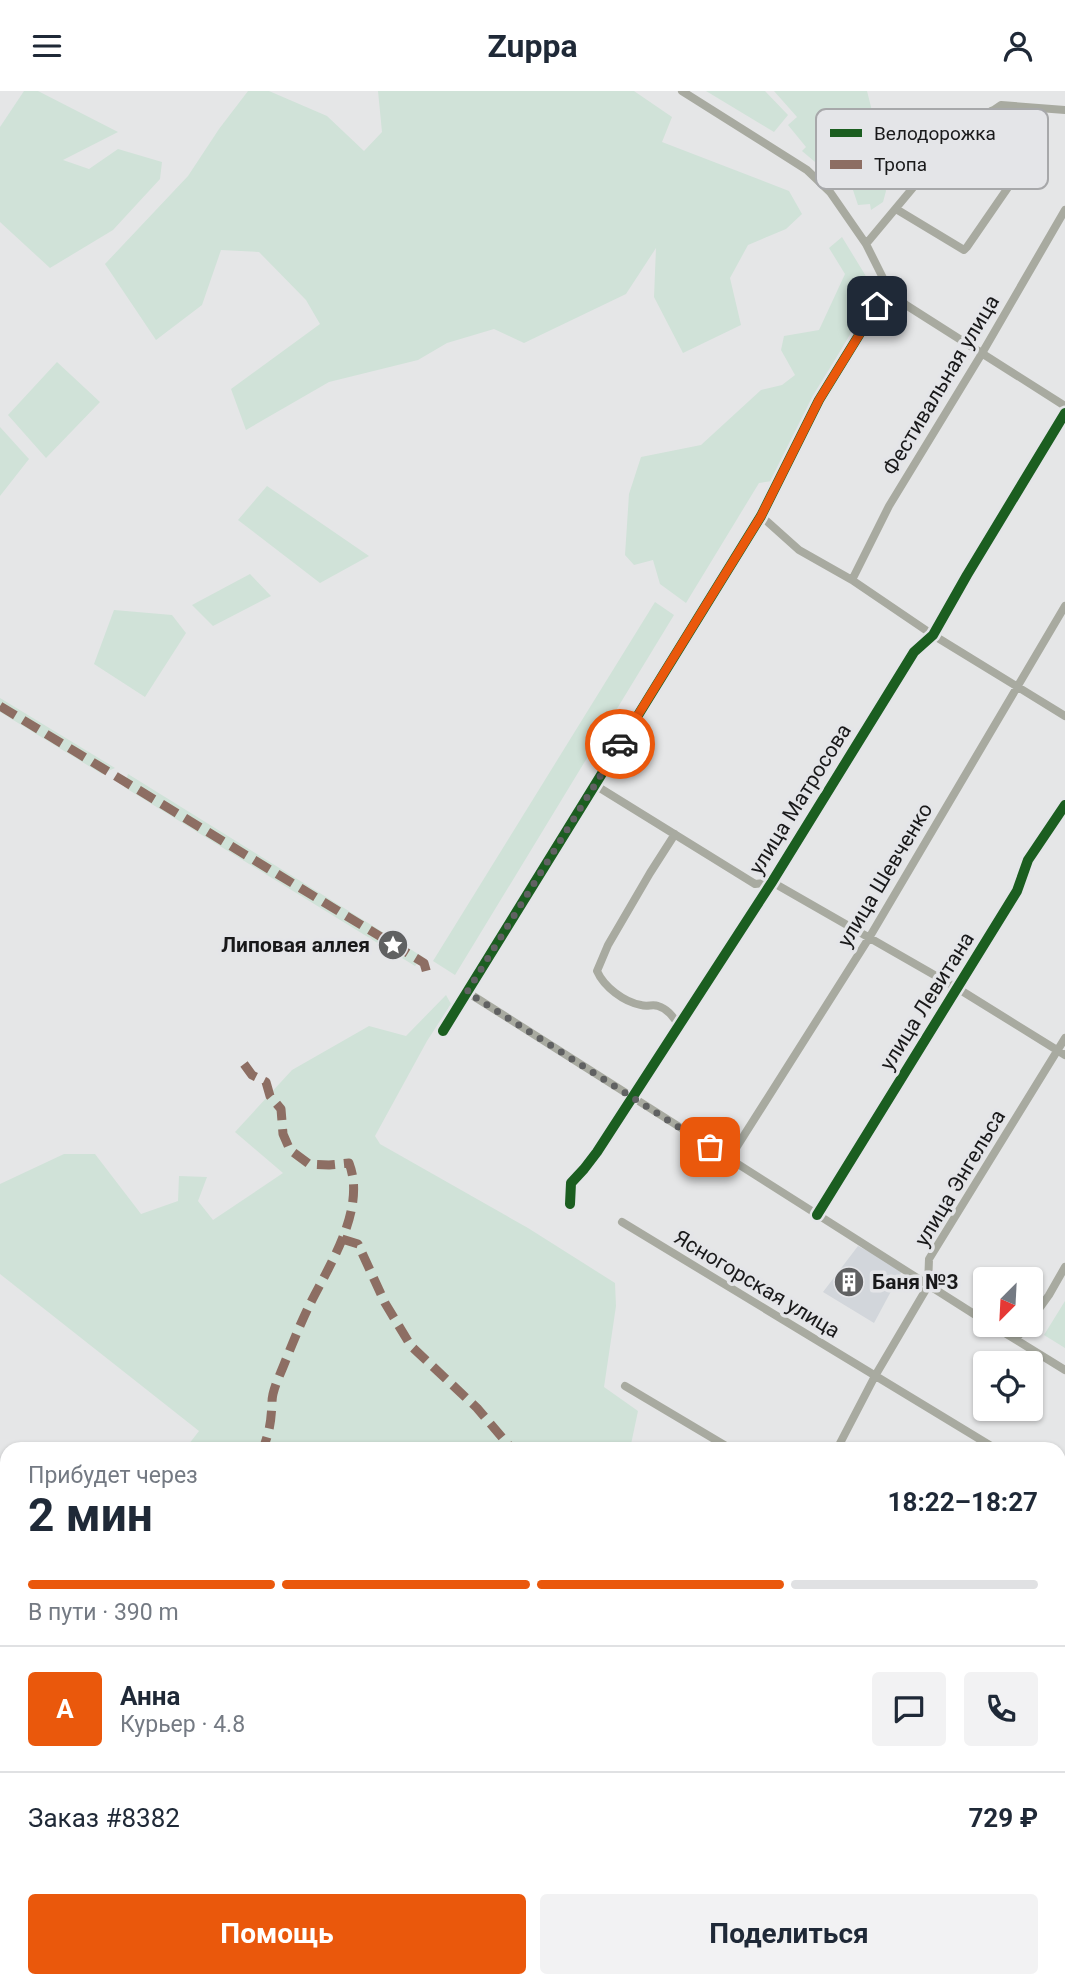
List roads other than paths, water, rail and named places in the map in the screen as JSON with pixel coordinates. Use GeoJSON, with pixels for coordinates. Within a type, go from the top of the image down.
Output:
{"type":"FeatureCollection","features":[{"type":"Feature","properties":{"kind":"street"},"geometry":{"type":"LineString","coordinates":[[682,91],[807,170],[816,179]]}},
{"type":"Feature","properties":{"kind":"street"},"geometry":{"type":"LineString","coordinates":[[994,109],[1001,105],[1065,110]]}},
{"type":"Feature","properties":{"kind":"street"},"geometry":{"type":"LineString","coordinates":[[827,189],[866,244],[888,288],[918,314],[1065,406]]}},
{"type":"Feature","properties":{"kind":"street"},"geometry":{"type":"LineString","coordinates":[[866,244],[912,189]]}},
{"type":"Feature","properties":{"kind":"street"},"geometry":{"type":"LineString","coordinates":[[896,209],[964,250],[1007,189]]}},
{"type":"Feature","properties":{"kind":"street","name":"Фестивальная улица"},"geometry":{"type":"LineString","coordinates":[[852,580],[889,506],[1065,210]]}},
{"type":"Feature","properties":{"kind":"street"},"geometry":{"type":"LineString","coordinates":[[443,1031],[761,516],[819,400],[888,288]]}},
{"type":"Feature","properties":{"kind":"street","name":"улица Матросова"},"geometry":{"type":"LineString","coordinates":[[570,1204],[571,1183],[584,1169],[772,882],[914,652],[933,635],[1065,413]]}},
{"type":"Feature","properties":{"kind":"street"},"geometry":{"type":"LineString","coordinates":[[761,516],[799,550],[852,580],[933,635],[1065,716]]}},
{"type":"Feature","properties":{"kind":"street","name":"улица Шевченко"},"geometry":{"type":"LineString","coordinates":[[729,1159],[869,938],[1065,606]]}},
{"type":"Feature","properties":{"kind":"street"},"geometry":{"type":"LineString","coordinates":[[595,785],[755,884],[772,882],[957,988],[1061,1053]]}},
{"type":"Feature","properties":{"kind":"street","name":"улица Левитана"},"geometry":{"type":"LineString","coordinates":[[817,1215],[1017,891],[1028,860],[1065,805]]}},
{"type":"Feature","properties":{"kind":"street"},"geometry":{"type":"LineString","coordinates":[[675,834],[615,933],[597,971],[601,980],[630,1002],[644,1006],[656,1005],[666,1010],[679,1025]]}},
{"type":"Feature","properties":{"kind":"street"},"geometry":{"type":"LineString","coordinates":[[467,992],[973,1314]]}},
{"type":"Feature","properties":{"kind":"street","name":"улица Энгельса"},"geometry":{"type":"LineString","coordinates":[[841,1442],[874,1376],[928,1286],[929,1259],[1061,1053],[1065,1038]]}},
{"type":"Feature","properties":{"kind":"street","name":"Ясногорская улица"},"geometry":{"type":"LineString","coordinates":[[622,1222],[984,1442]]}},
{"type":"Feature","properties":{"kind":"street"},"geometry":{"type":"LineString","coordinates":[[1043,1304],[1065,1267]]}},
{"type":"Feature","properties":{"kind":"street"},"geometry":{"type":"LineString","coordinates":[[1013,1337],[1065,1370]]}},
{"type":"Feature","properties":{"kind":"street"},"geometry":{"type":"LineString","coordinates":[[625,1386],[719,1442]]}},
{"type":"Feature","properties":{"kind":"place","name":"Липовая аллея"},"geometry":{"type":"Point","coordinates":[393,945]}},
{"type":"Feature","properties":{"kind":"place","name":"Баня №3"},"geometry":{"type":"Point","coordinates":[849,1282]}}]}
